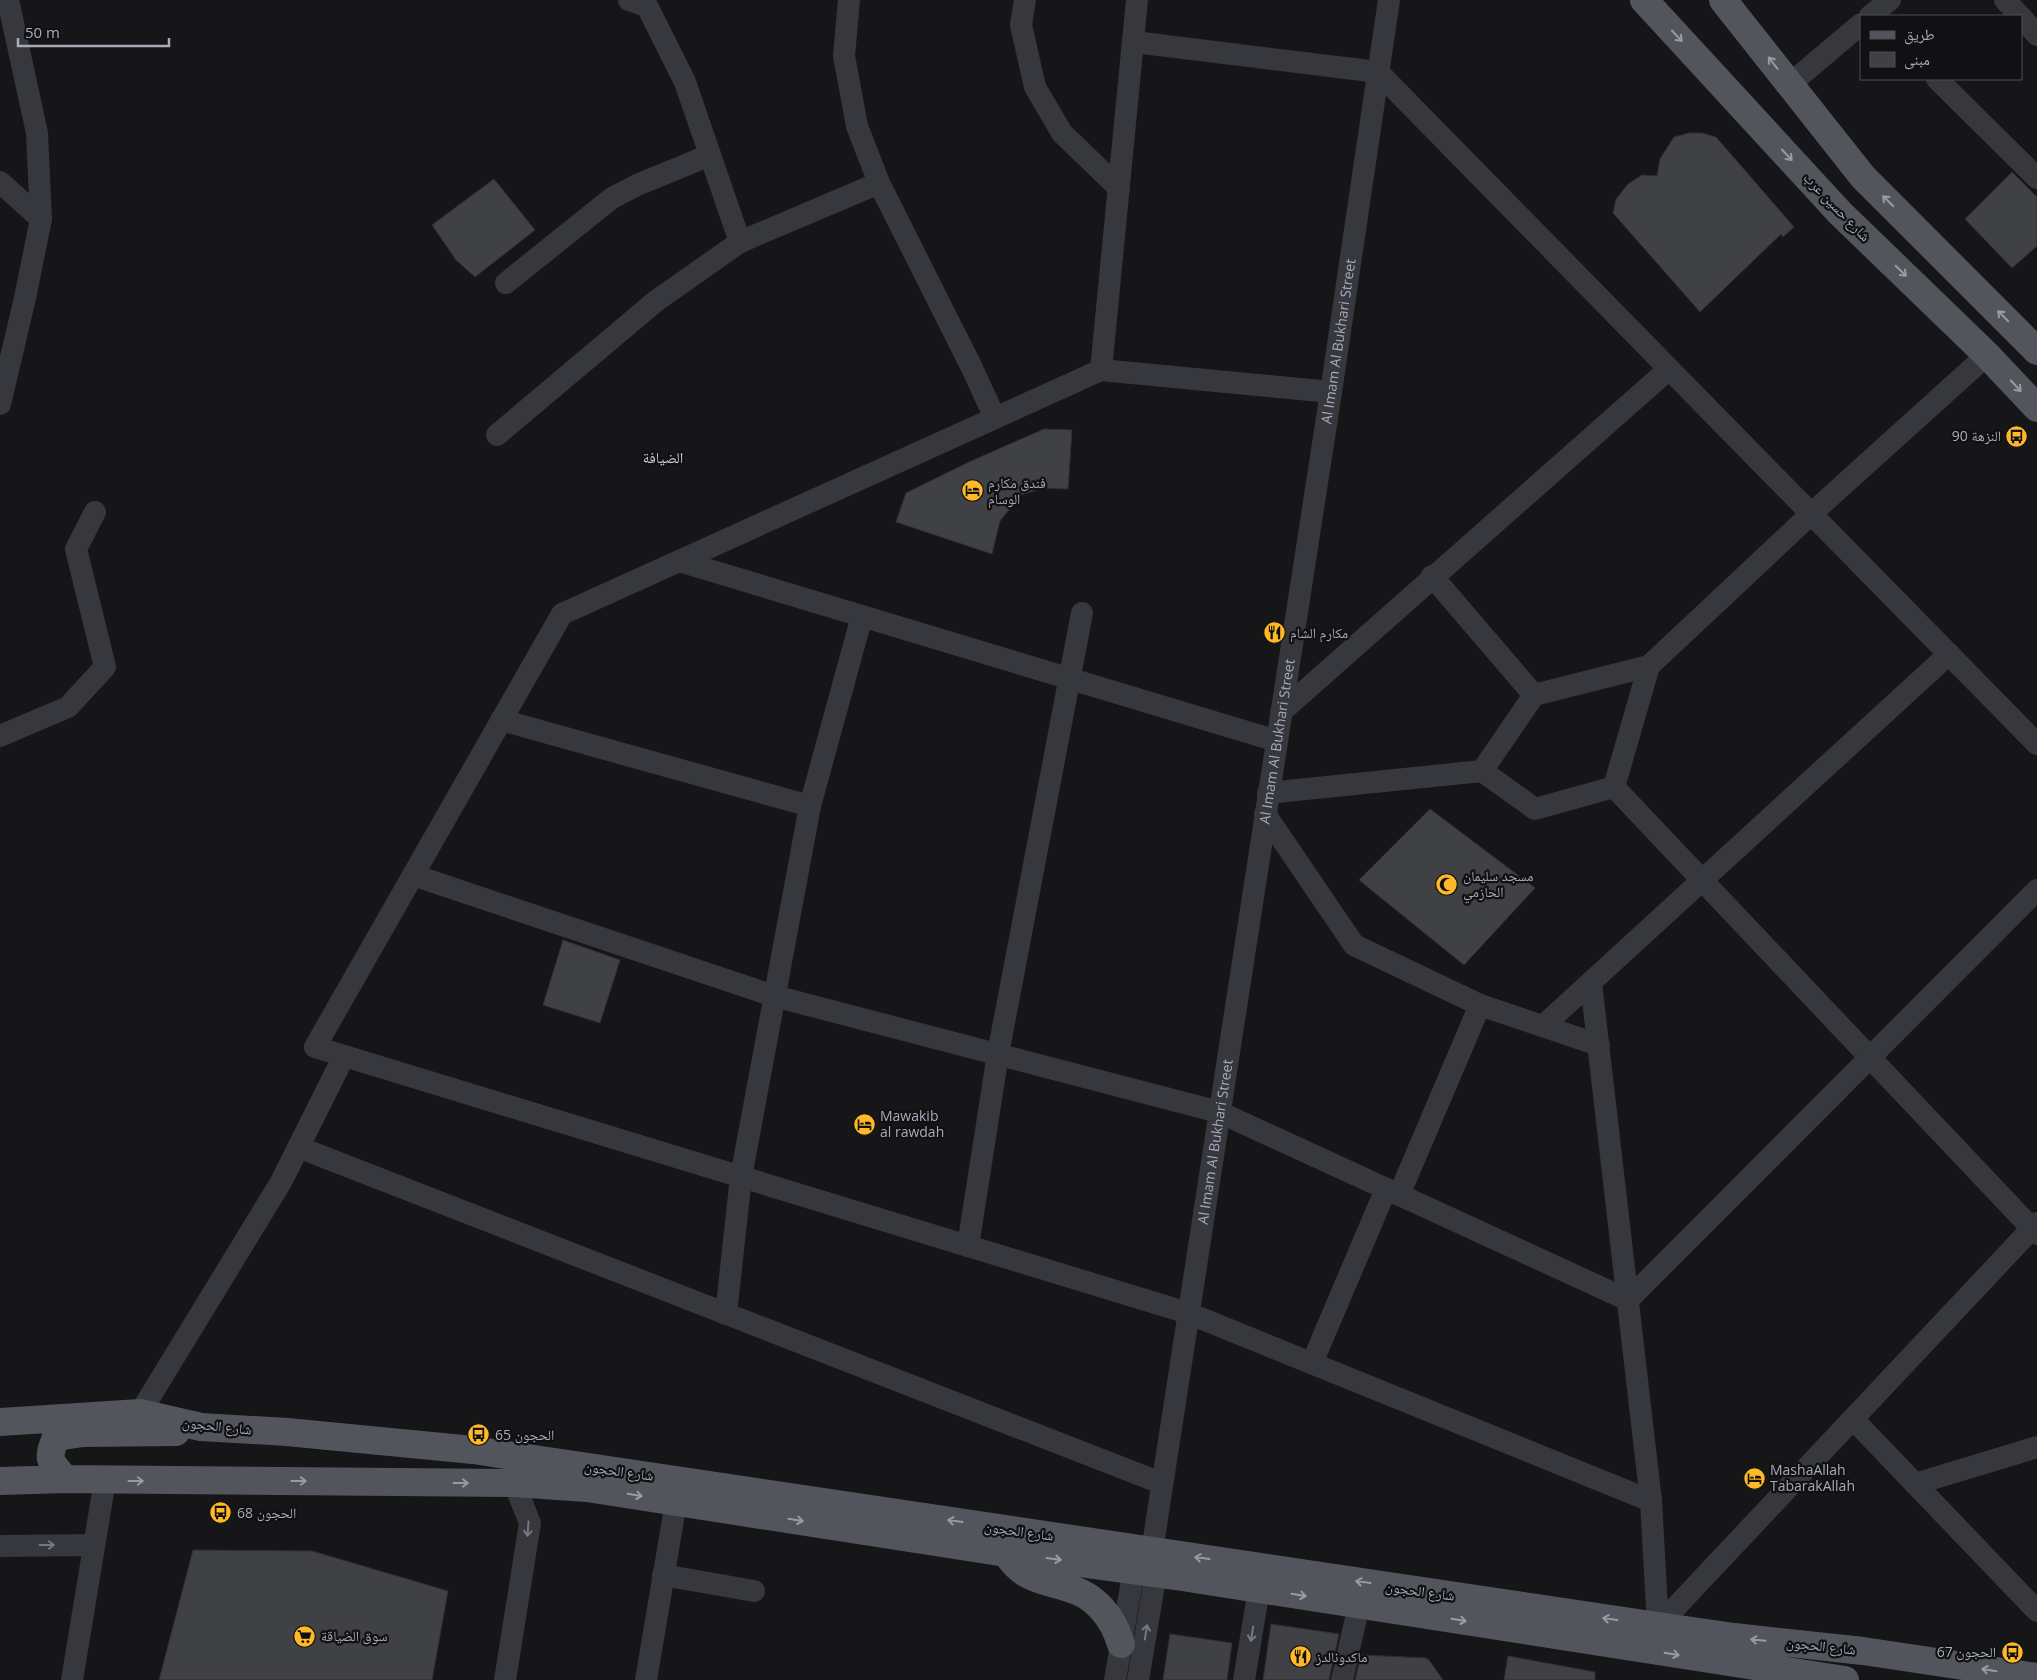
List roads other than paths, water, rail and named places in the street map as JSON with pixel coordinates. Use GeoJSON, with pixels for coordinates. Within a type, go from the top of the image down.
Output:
{"type":"FeatureCollection","features":[{"type":"Feature","properties":{"kind":"main road","name":"شارع حسين عرب"},"geometry":{"type":"LineString","coordinates":[[1644,0],[1840,213],[1987,355],[2037,408]]}},
{"type":"Feature","properties":{"kind":"main road"},"geometry":{"type":"LineString","coordinates":[[1723,0],[1864,177],[2037,351]]}},
{"type":"Feature","properties":{"kind":"main road","name":"شارع الحجون"},"geometry":{"type":"LineString","coordinates":[[0,1422],[140,1413],[201,1427],[287,1432],[482,1451],[1147,1564],[1259,1589],[1359,1604],[1729,1672],[1845,1680]]}},
{"type":"Feature","properties":{"kind":"main road"},"geometry":{"type":"LineString","coordinates":[[65,1479],[53,1465],[49,1453],[56,1437],[84,1433],[172,1433],[201,1427]]}},
{"type":"Feature","properties":{"kind":"main road","name":"شارع الحجون"},"geometry":{"type":"LineString","coordinates":[[0,1481],[65,1479],[514,1483],[587,1488],[1006,1553],[1147,1564],[1658,1626],[1734,1637],[1863,1651],[2037,1677]]}},
{"type":"Feature","properties":{"kind":"main road"},"geometry":{"type":"LineString","coordinates":[[1006,1553],[1019,1568],[1030,1576],[1042,1582],[1082,1593],[1094,1601],[1111,1620],[1121,1644]]}},
{"type":"Feature","properties":{"kind":"street"},"geometry":{"type":"LineString","coordinates":[[0,404],[41,219],[37,133],[8,0]]}},
{"type":"Feature","properties":{"kind":"street"},"geometry":{"type":"LineString","coordinates":[[849,0],[844,56],[857,126],[879,182],[995,418]]}},
{"type":"Feature","properties":{"kind":"street"},"geometry":{"type":"LineString","coordinates":[[1025,0],[1021,25],[1035,87],[1062,133],[1119,188]]}},
{"type":"Feature","properties":{"kind":"street"},"geometry":{"type":"LineString","coordinates":[[1100,370],[1138,0]]}},
{"type":"Feature","properties":{"kind":"street","name":"Al Imam Al Bukhari Street"},"geometry":{"type":"LineString","coordinates":[[1147,1564],[1267,804],[1389,0]]}},
{"type":"Feature","properties":{"kind":"street"},"geometry":{"type":"LineString","coordinates":[[2005,0],[2028,20]]}},
{"type":"Feature","properties":{"kind":"street"},"geometry":{"type":"LineString","coordinates":[[642,2],[685,82],[740,242]]}},
{"type":"Feature","properties":{"kind":"street"},"geometry":{"type":"LineString","coordinates":[[1790,84],[1860,26]]}},
{"type":"Feature","properties":{"kind":"street"},"geometry":{"type":"LineString","coordinates":[[1134,42],[1378,72],[2037,744]]}},
{"type":"Feature","properties":{"kind":"street"},"geometry":{"type":"LineString","coordinates":[[1938,80],[2037,178]]}},
{"type":"Feature","properties":{"kind":"street"},"geometry":{"type":"LineString","coordinates":[[506,283],[612,198],[636,185],[710,155]]}},
{"type":"Feature","properties":{"kind":"street"},"geometry":{"type":"LineString","coordinates":[[0,182],[41,219]]}},
{"type":"Feature","properties":{"kind":"street"},"geometry":{"type":"LineString","coordinates":[[497,435],[656,301],[740,242],[879,182]]}},
{"type":"Feature","properties":{"kind":"street"},"geometry":{"type":"LineString","coordinates":[[1482,771],[1534,695],[1649,666],[1811,514],[1987,355]]}},
{"type":"Feature","properties":{"kind":"street"},"geometry":{"type":"LineString","coordinates":[[1281,712],[1432,576],[1669,369]]}},
{"type":"Feature","properties":{"kind":"street"},"geometry":{"type":"LineString","coordinates":[[1330,392],[1100,370],[562,614],[315,1048],[1188,1312],[1651,1501]]}},
{"type":"Feature","properties":{"kind":"street"},"geometry":{"type":"LineString","coordinates":[[0,736],[68,707],[105,667],[76,549],[95,512]]}},
{"type":"Feature","properties":{"kind":"street"},"geometry":{"type":"LineString","coordinates":[[679,561],[1276,740]]}},
{"type":"Feature","properties":{"kind":"street"},"geometry":{"type":"LineString","coordinates":[[1432,576],[1534,695]]}},
{"type":"Feature","properties":{"kind":"street"},"geometry":{"type":"LineString","coordinates":[[968,1246],[998,1054],[1068,677],[1082,613]]}},
{"type":"Feature","properties":{"kind":"street"},"geometry":{"type":"LineString","coordinates":[[726,1314],[741,1177],[810,806],[862,616]]}},
{"type":"Feature","properties":{"kind":"street"},"geometry":{"type":"LineString","coordinates":[[1543,1026],[1949,654]]}},
{"type":"Feature","properties":{"kind":"street"},"geometry":{"type":"LineString","coordinates":[[1614,787],[1649,666]]}},
{"type":"Feature","properties":{"kind":"street"},"geometry":{"type":"LineString","coordinates":[[501,720],[810,806]]}},
{"type":"Feature","properties":{"kind":"street"},"geometry":{"type":"LineString","coordinates":[[1599,1045],[1480,1005],[1354,944],[1267,804],[1482,771],[1535,809],[1614,787]]}},
{"type":"Feature","properties":{"kind":"street"},"geometry":{"type":"LineString","coordinates":[[1614,787],[2035,1229],[1658,1626]]}},
{"type":"Feature","properties":{"kind":"street"},"geometry":{"type":"LineString","coordinates":[[413,875],[774,996],[1219,1112],[1628,1300]]}},
{"type":"Feature","properties":{"kind":"street"},"geometry":{"type":"LineString","coordinates":[[1628,1300],[2037,890]]}},
{"type":"Feature","properties":{"kind":"street"},"geometry":{"type":"LineString","coordinates":[[1591,983],[1651,1501],[1658,1626]]}},
{"type":"Feature","properties":{"kind":"street"},"geometry":{"type":"LineString","coordinates":[[1312,1363],[1480,1005]]}},
{"type":"Feature","properties":{"kind":"street"},"geometry":{"type":"LineString","coordinates":[[140,1413],[277,1189],[344,1056]]}},
{"type":"Feature","properties":{"kind":"street"},"geometry":{"type":"LineString","coordinates":[[298,1148],[1161,1483]]}},
{"type":"Feature","properties":{"kind":"street"},"geometry":{"type":"LineString","coordinates":[[1853,1419],[2037,1611]]}},
{"type":"Feature","properties":{"kind":"street"},"geometry":{"type":"LineString","coordinates":[[1915,1484],[2037,1447]]}},
{"type":"Feature","properties":{"kind":"street"},"geometry":{"type":"LineString","coordinates":[[72,1680],[105,1480]]}},
{"type":"Feature","properties":{"kind":"street"},"geometry":{"type":"LineString","coordinates":[[505,1680],[530,1523],[514,1483]]}},
{"type":"Feature","properties":{"kind":"street"},"geometry":{"type":"LineString","coordinates":[[646,1680],[676,1502]]}},
{"type":"Feature","properties":{"kind":"street"},"geometry":{"type":"LineString","coordinates":[[0,1546],[94,1545]]}},
{"type":"Feature","properties":{"kind":"street"},"geometry":{"type":"LineString","coordinates":[[1115,1680],[1121,1644],[1147,1564]]}},
{"type":"Feature","properties":{"kind":"street"},"geometry":{"type":"LineString","coordinates":[[1138,1680],[1147,1564]]}},
{"type":"Feature","properties":{"kind":"street"},"geometry":{"type":"LineString","coordinates":[[663,1575],[754,1591]]}},
{"type":"Feature","properties":{"kind":"street"},"geometry":{"type":"LineString","coordinates":[[1244,1680],[1259,1589]]}},
{"type":"Feature","properties":{"kind":"street"},"geometry":{"type":"LineString","coordinates":[[1342,1680],[1359,1604]]}},
{"type":"Feature","properties":{"kind":"place","name":"النزهة 90"},"geometry":{"type":"Point","coordinates":[2017,436]}},
{"type":"Feature","properties":{"kind":"place","name":"فندق مكارم الوسام"},"geometry":{"type":"Point","coordinates":[972,491]}},
{"type":"Feature","properties":{"kind":"place","name":"مكارم الشام"},"geometry":{"type":"Point","coordinates":[1274,633]}},
{"type":"Feature","properties":{"kind":"place","name":"مسجد سليمان الحازمي"},"geometry":{"type":"Point","coordinates":[1447,884]}},
{"type":"Feature","properties":{"kind":"place","name":"Mawakib al rawdah"},"geometry":{"type":"Point","coordinates":[864,1124]}},
{"type":"Feature","properties":{"kind":"place","name":"الحجون 65"},"geometry":{"type":"Point","coordinates":[479,1435]}},
{"type":"Feature","properties":{"kind":"place","name":"MashaAllah TabarakAllah"},"geometry":{"type":"Point","coordinates":[1754,1478]}},
{"type":"Feature","properties":{"kind":"place","name":"الحجون 68"},"geometry":{"type":"Point","coordinates":[221,1513]}},
{"type":"Feature","properties":{"kind":"place","name":"سوق الضياقة"},"geometry":{"type":"Point","coordinates":[305,1636]}},
{"type":"Feature","properties":{"kind":"place","name":"الحجون 67"},"geometry":{"type":"Point","coordinates":[2012,1652]}},
{"type":"Feature","properties":{"kind":"place","name":"ماكدونالدز"},"geometry":{"type":"Point","coordinates":[1300,1657]}},
{"type":"Feature","properties":{"kind":"district","name":"الضيافة"},"geometry":{"type":"Point","coordinates":[663,458]}}]}
